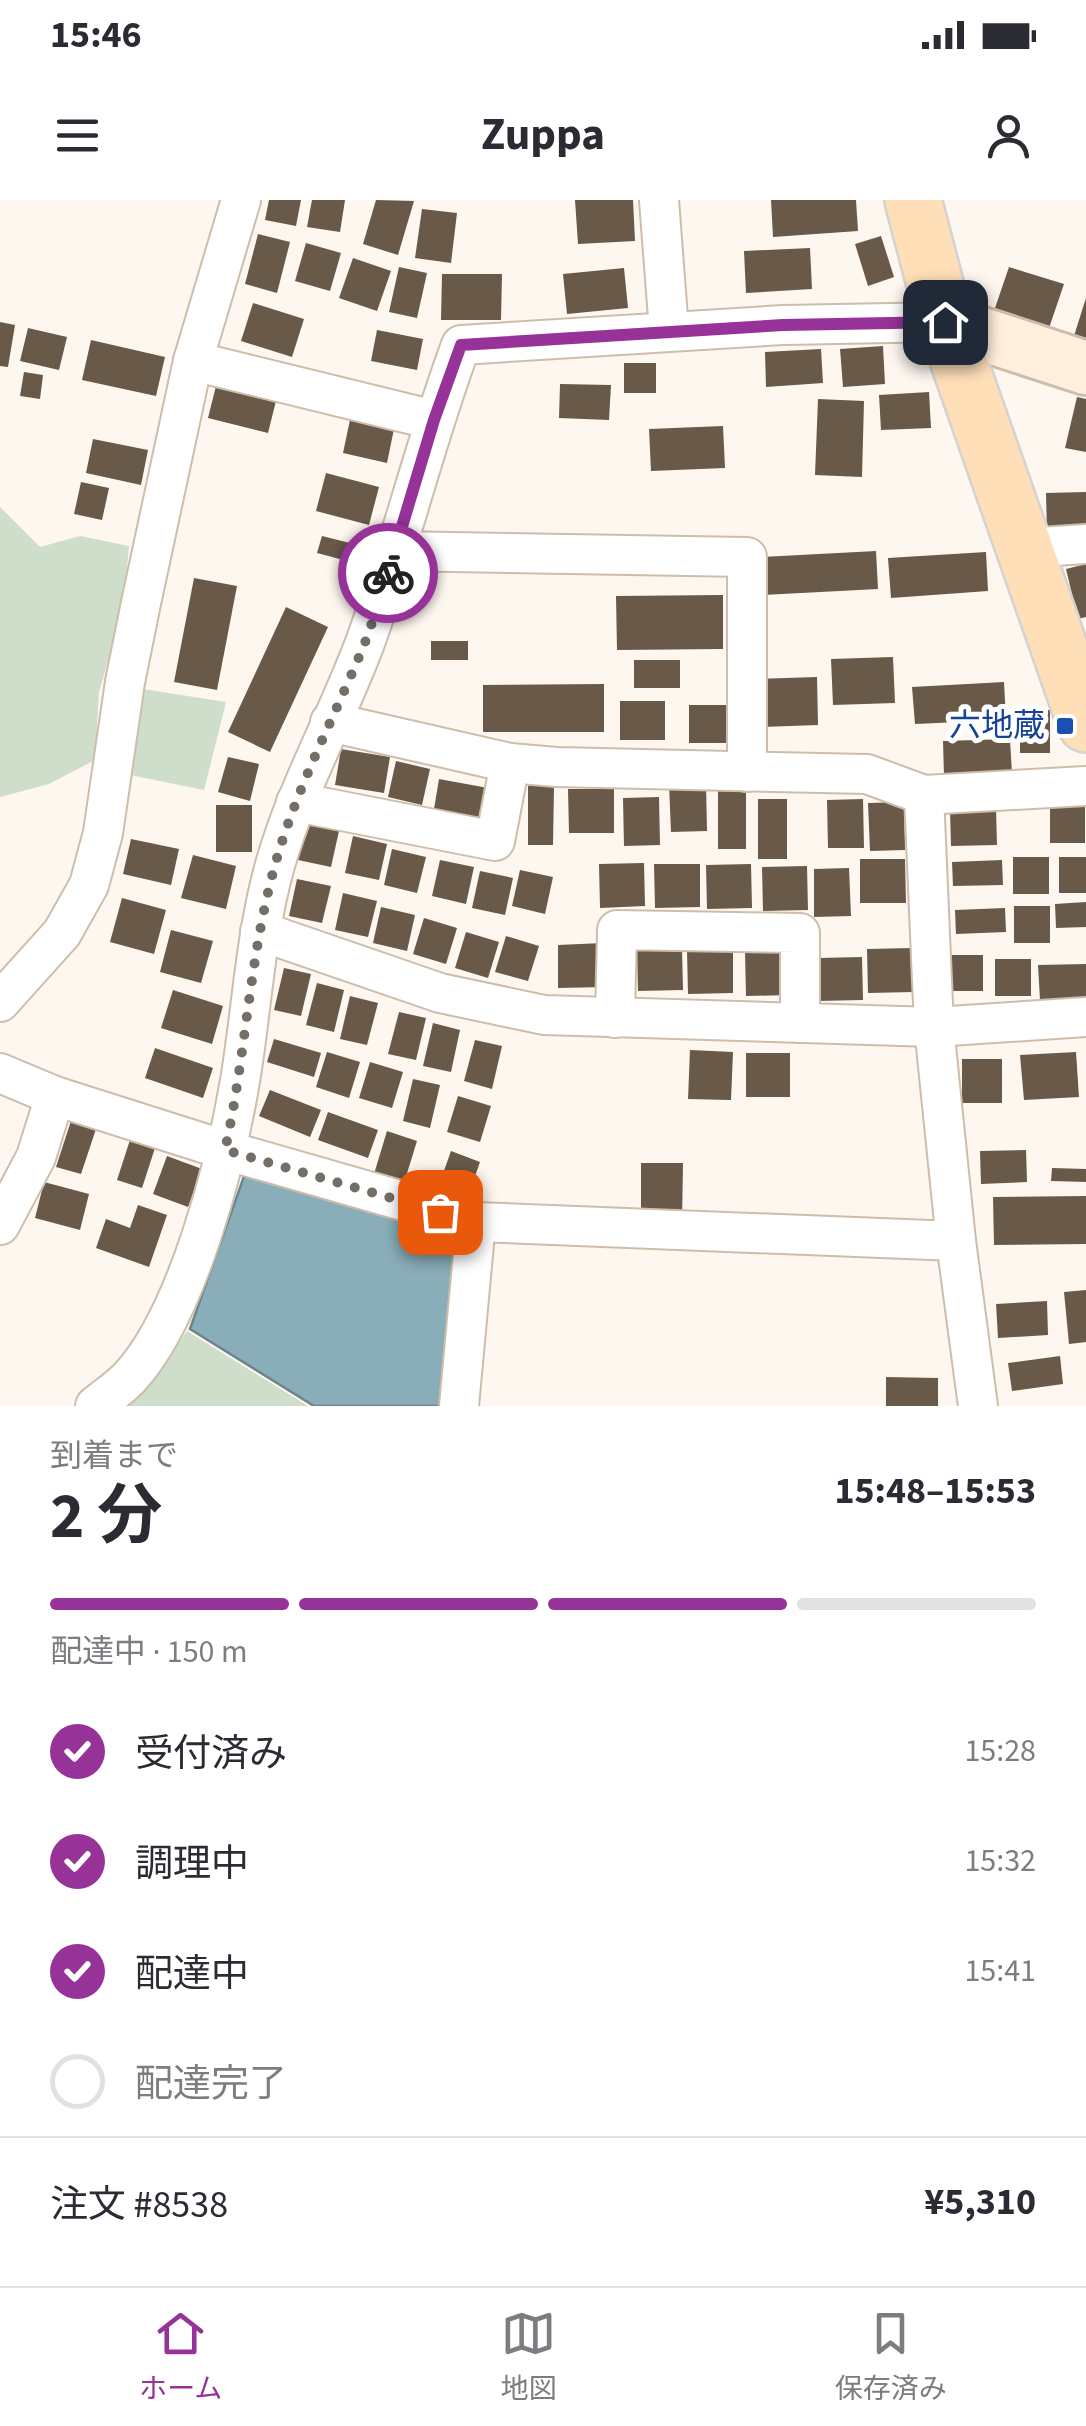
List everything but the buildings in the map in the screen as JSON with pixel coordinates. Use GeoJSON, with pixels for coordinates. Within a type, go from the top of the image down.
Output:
{"type":"FeatureCollection","features":[{"type":"Feature","properties":{"kind":"main road"},"geometry":{"type":"LineString","coordinates":[[913,200],[945,322],[1086,724]]}},
{"type":"Feature","properties":{"kind":"street"},"geometry":{"type":"LineString","coordinates":[[0,1002],[62,932],[89,885],[103,833],[129,662],[194,361],[240,200]]}},
{"type":"Feature","properties":{"kind":"street"},"geometry":{"type":"LineString","coordinates":[[659,200],[668,331]]}},
{"type":"Feature","properties":{"kind":"street"},"geometry":{"type":"LineString","coordinates":[[95,1406],[130,1376],[158,1338],[199,1240],[240,1082],[260,932],[275,865],[296,802],[365,642],[461,345],[783,325],[945,322],[1086,368]]}},
{"type":"Feature","properties":{"kind":"street"},"geometry":{"type":"LineString","coordinates":[[194,361],[434,420]]}},
{"type":"Feature","properties":{"kind":"street"},"geometry":{"type":"LineString","coordinates":[[1025,548],[1086,544]]}},
{"type":"Feature","properties":{"kind":"street"},"geometry":{"type":"LineString","coordinates":[[395,551],[747,556],[747,772]]}},
{"type":"Feature","properties":{"kind":"street"},"geometry":{"type":"LineString","coordinates":[[330,722],[510,762],[556,768],[866,774],[924,795],[1086,786]]}},
{"type":"Feature","properties":{"kind":"street"},"geometry":{"type":"LineString","coordinates":[[296,802],[495,841],[510,762]]}},
{"type":"Feature","properties":{"kind":"street"},"geometry":{"type":"LineString","coordinates":[[924,795],[934,1026],[978,1406]]}},
{"type":"Feature","properties":{"kind":"street"},"geometry":{"type":"LineString","coordinates":[[615,1018],[616,930],[800,933],[800,1023]]}},
{"type":"Feature","properties":{"kind":"street"},"geometry":{"type":"LineString","coordinates":[[260,932],[440,993],[544,1015],[934,1026],[1086,1017]]}},
{"type":"Feature","properties":{"kind":"street"},"geometry":{"type":"LineString","coordinates":[[0,1073],[55,1096],[225,1150],[476,1222],[956,1240]]}},
{"type":"Feature","properties":{"kind":"street"},"geometry":{"type":"LineString","coordinates":[[0,1225],[36,1158],[55,1096]]}},
{"type":"Feature","properties":{"kind":"street"},"geometry":{"type":"LineString","coordinates":[[459,1406],[476,1222]]}},
{"type":"Feature","properties":{"kind":"green space"},"geometry":{"type":"Polygon","coordinates":[[[0,507],[40,547],[80,536],[129,546],[123,609],[99,692],[95,760],[49,784],[0,797],[0,507]]]}},
{"type":"Feature","properties":{"kind":"green space"},"geometry":{"type":"Polygon","coordinates":[[[143,689],[226,702],[204,790],[130,775],[143,689]]]}},
{"type":"Feature","properties":{"kind":"green space"},"geometry":{"type":"Polygon","coordinates":[[[187,1331],[308,1406],[123,1406],[150,1383],[187,1331]]]}},
{"type":"Feature","properties":{"kind":"water"},"geometry":{"type":"Polygon","coordinates":[[[248,1165],[458,1235],[452,1406],[314,1406],[190,1329],[248,1165]]]}},
{"type":"Feature","properties":{"kind":"way so far"},"geometry":{"type":"LineString","coordinates":[[388,573],[365,642],[296,802],[275,865],[260,932],[240,1082],[225,1150],[440,1212]]}},
{"type":"Feature","properties":{"kind":"place","name":"六地蔵"},"geometry":{"type":"Point","coordinates":[1065,726]}},
{"type":"Feature","properties":{"kind":"route"},"geometry":{"type":"LineString","coordinates":[[388,573],[461,345],[783,325],[945,322]]}}]}
